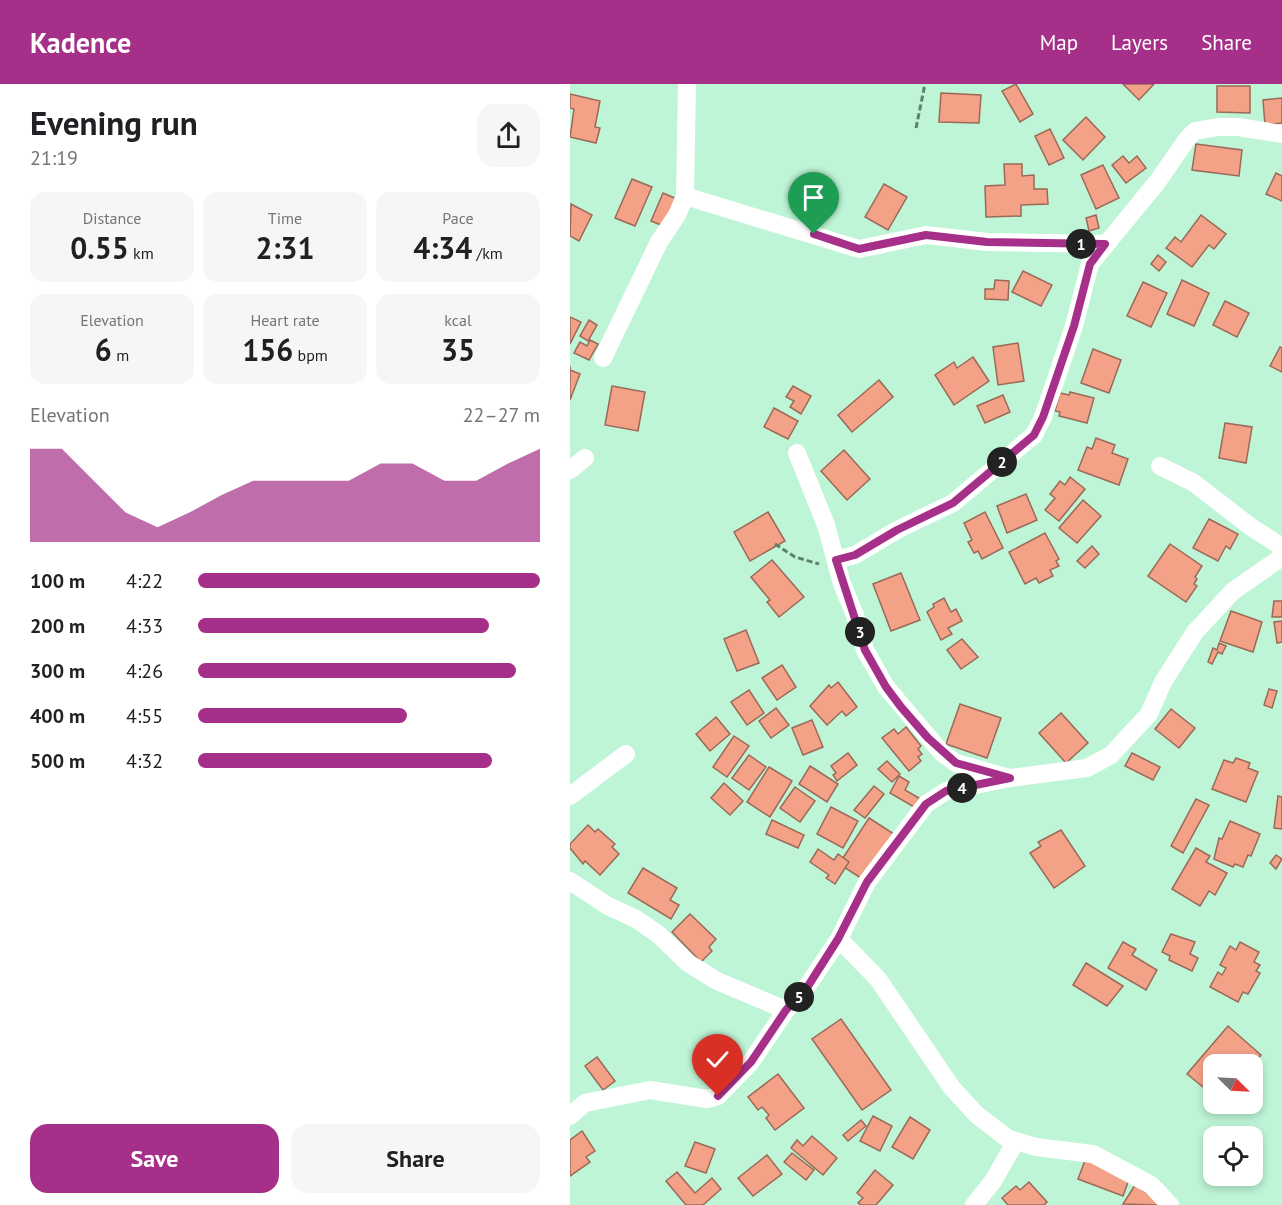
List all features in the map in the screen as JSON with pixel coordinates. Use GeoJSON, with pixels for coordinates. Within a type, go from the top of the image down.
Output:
{"type":"FeatureCollection","features":[{"type":"Feature","properties":{"kind":"street"},"geometry":{"type":"LineString","coordinates":[[603,358],[659,242],[677,215],[685,196],[687,84]]}},
{"type":"Feature","properties":{"kind":"street"},"geometry":{"type":"LineString","coordinates":[[836,562],[855,555],[897,530],[953,503],[1034,435],[1043,417],[1074,326],[1090,264],[1158,181],[1195,131],[1238,127],[1282,134]]}},
{"type":"Feature","properties":{"kind":"street"},"geometry":{"type":"LineString","coordinates":[[685,196],[859,249],[926,235],[987,242],[1105,244]]}},
{"type":"Feature","properties":{"kind":"street"},"geometry":{"type":"LineString","coordinates":[[797,453],[826,525],[865,650],[886,687],[928,738],[956,763],[1010,778]]}},
{"type":"Feature","properties":{"kind":"street"},"geometry":{"type":"LineString","coordinates":[[570,470],[585,458]]}},
{"type":"Feature","properties":{"kind":"street"},"geometry":{"type":"LineString","coordinates":[[1160,466],[1194,483],[1251,527],[1282,547]]}},
{"type":"Feature","properties":{"kind":"street"},"geometry":{"type":"LineString","coordinates":[[570,1116],[585,1103],[650,1090],[707,1099],[718,1096],[751,1062],[786,1010],[808,986],[838,939],[867,882],[926,804],[946,791],[1010,778],[1087,768],[1112,755],[1149,714],[1163,682],[1195,632],[1233,591],[1282,557]]}},
{"type":"Feature","properties":{"kind":"street"},"geometry":{"type":"LineString","coordinates":[[570,796],[626,754]]}},
{"type":"Feature","properties":{"kind":"street"},"geometry":{"type":"LineString","coordinates":[[570,881],[608,906],[636,919],[658,934],[688,963],[717,981],[786,1010]]}},
{"type":"Feature","properties":{"kind":"street"},"geometry":{"type":"LineString","coordinates":[[838,939],[859,958],[896,1001],[952,1088],[977,1115],[1007,1138],[1036,1148],[1093,1154],[1151,1185],[1170,1205]]}},
{"type":"Feature","properties":{"kind":"street"},"geometry":{"type":"LineString","coordinates":[[974,1205],[993,1181],[1016,1141]]}},
{"type":"Feature","properties":{"kind":"path"},"geometry":{"type":"LineString","coordinates":[[916,128],[925,84]]}},
{"type":"Feature","properties":{"kind":"path"},"geometry":{"type":"LineString","coordinates":[[775,544],[795,557],[808,562],[836,562]]}},
{"type":"Feature","properties":{"kind":"building"},"geometry":{"type":"Polygon","coordinates":[[[1016,84],[1033,114],[1020,122],[1002,91],[1016,84]]]}},
{"type":"Feature","properties":{"kind":"building"},"geometry":{"type":"Polygon","coordinates":[[[1123,84],[1154,84],[1139,100],[1123,84]]]}},
{"type":"Feature","properties":{"kind":"building"},"geometry":{"type":"Polygon","coordinates":[[[1217,86],[1250,86],[1250,113],[1217,112],[1217,86]]]}},
{"type":"Feature","properties":{"kind":"building"},"geometry":{"type":"Polygon","coordinates":[[[941,93],[981,95],[979,123],[939,122],[941,93]]]}},
{"type":"Feature","properties":{"kind":"building"},"geometry":{"type":"Polygon","coordinates":[[[570,94],[600,101],[595,127],[600,128],[596,143],[570,137],[574,109],[570,108],[570,94]]]}},
{"type":"Feature","properties":{"kind":"building"},"geometry":{"type":"Polygon","coordinates":[[[1282,98],[1282,123],[1265,125],[1263,100],[1282,98]]]}},
{"type":"Feature","properties":{"kind":"building"},"geometry":{"type":"Polygon","coordinates":[[[1086,117],[1105,137],[1083,160],[1063,140],[1086,117]]]}},
{"type":"Feature","properties":{"kind":"building"},"geometry":{"type":"Polygon","coordinates":[[[1050,129],[1064,158],[1049,165],[1035,136],[1050,129]]]}},
{"type":"Feature","properties":{"kind":"building"},"geometry":{"type":"Polygon","coordinates":[[[1196,144],[1242,150],[1239,176],[1192,170],[1196,144]]]}},
{"type":"Feature","properties":{"kind":"building"},"geometry":{"type":"Polygon","coordinates":[[[1123,156],[1129,163],[1137,156],[1146,168],[1126,183],[1112,165],[1123,156]]]}},
{"type":"Feature","properties":{"kind":"building"},"geometry":{"type":"Polygon","coordinates":[[[1004,164],[1022,164],[1022,176],[1034,175],[1034,189],[1047,189],[1048,204],[1021,205],[1021,216],[986,217],[985,186],[1005,185],[1004,164]]]}},
{"type":"Feature","properties":{"kind":"building"},"geometry":{"type":"Polygon","coordinates":[[[1103,165],[1119,198],[1096,209],[1081,175],[1103,165]]]}},
{"type":"Feature","properties":{"kind":"building"},"geometry":{"type":"Polygon","coordinates":[[[1276,173],[1282,176],[1282,201],[1266,194],[1276,173]]]}},
{"type":"Feature","properties":{"kind":"building"},"geometry":{"type":"Polygon","coordinates":[[[632,179],[652,187],[635,226],[615,218],[632,179]]]}},
{"type":"Feature","properties":{"kind":"building"},"geometry":{"type":"Polygon","coordinates":[[[884,184],[907,197],[888,230],[865,217],[884,184]]]}},
{"type":"Feature","properties":{"kind":"building"},"geometry":{"type":"Polygon","coordinates":[[[663,193],[677,199],[666,227],[651,221],[663,193]]]}},
{"type":"Feature","properties":{"kind":"building"},"geometry":{"type":"Polygon","coordinates":[[[571,204],[592,215],[579,241],[570,236],[571,204]]]}},
{"type":"Feature","properties":{"kind":"building"},"geometry":{"type":"Polygon","coordinates":[[[1096,215],[1099,228],[1089,231],[1086,218],[1096,215]]]}},
{"type":"Feature","properties":{"kind":"building"},"geometry":{"type":"Polygon","coordinates":[[[1201,215],[1226,234],[1214,249],[1209,245],[1192,267],[1166,248],[1175,237],[1181,242],[1201,215]]]}},
{"type":"Feature","properties":{"kind":"building"},"geometry":{"type":"Polygon","coordinates":[[[1158,255],[1166,262],[1159,271],[1151,264],[1158,255]]]}},
{"type":"Feature","properties":{"kind":"building"},"geometry":{"type":"Polygon","coordinates":[[[1023,271],[1052,285],[1041,306],[1012,292],[1023,271]]]}},
{"type":"Feature","properties":{"kind":"building"},"geometry":{"type":"Polygon","coordinates":[[[995,280],[1009,281],[1008,300],[985,299],[985,289],[994,289],[995,280]]]}},
{"type":"Feature","properties":{"kind":"building"},"geometry":{"type":"Polygon","coordinates":[[[1182,280],[1209,293],[1194,326],[1167,314],[1182,280]]]}},
{"type":"Feature","properties":{"kind":"building"},"geometry":{"type":"Polygon","coordinates":[[[1143,282],[1167,293],[1151,327],[1127,316],[1143,282]]]}},
{"type":"Feature","properties":{"kind":"building"},"geometry":{"type":"Polygon","coordinates":[[[1225,301],[1249,313],[1237,337],[1213,325],[1225,301]]]}},
{"type":"Feature","properties":{"kind":"building"},"geometry":{"type":"Polygon","coordinates":[[[570,317],[581,322],[570,344],[570,317]]]}},
{"type":"Feature","properties":{"kind":"building"},"geometry":{"type":"Polygon","coordinates":[[[589,320],[597,325],[588,341],[580,336],[589,320]]]}},
{"type":"Feature","properties":{"kind":"building"},"geometry":{"type":"Polygon","coordinates":[[[590,340],[598,344],[589,360],[574,353],[580,342],[587,346],[590,340]]]}},
{"type":"Feature","properties":{"kind":"building"},"geometry":{"type":"Polygon","coordinates":[[[1018,343],[1024,381],[998,385],[993,347],[1018,343]]]}},
{"type":"Feature","properties":{"kind":"building"},"geometry":{"type":"Polygon","coordinates":[[[1280,347],[1282,348],[1282,372],[1270,366],[1280,347]]]}},
{"type":"Feature","properties":{"kind":"building"},"geometry":{"type":"Polygon","coordinates":[[[1093,349],[1121,360],[1109,393],[1081,383],[1093,349]]]}},
{"type":"Feature","properties":{"kind":"building"},"geometry":{"type":"Polygon","coordinates":[[[973,357],[989,381],[954,405],[935,375],[954,362],[957,368],[973,357]]]}},
{"type":"Feature","properties":{"kind":"building"},"geometry":{"type":"Polygon","coordinates":[[[570,370],[580,374],[570,400],[570,370]]]}},
{"type":"Feature","properties":{"kind":"building"},"geometry":{"type":"Polygon","coordinates":[[[879,380],[893,397],[852,432],[838,415],[879,380]]]}},
{"type":"Feature","properties":{"kind":"building"},"geometry":{"type":"Polygon","coordinates":[[[612,386],[645,392],[638,431],[605,425],[612,386]]]}},
{"type":"Feature","properties":{"kind":"building"},"geometry":{"type":"Polygon","coordinates":[[[793,386],[811,396],[801,414],[790,407],[794,401],[786,397],[793,386]]]}},
{"type":"Feature","properties":{"kind":"building"},"geometry":{"type":"Polygon","coordinates":[[[1070,392],[1094,398],[1087,423],[1059,416],[1060,412],[1055,411],[1060,393],[1069,395],[1070,392]]]}},
{"type":"Feature","properties":{"kind":"building"},"geometry":{"type":"Polygon","coordinates":[[[1003,395],[1010,412],[985,423],[977,406],[1003,395]]]}},
{"type":"Feature","properties":{"kind":"building"},"geometry":{"type":"Polygon","coordinates":[[[774,408],[798,421],[788,439],[764,427],[774,408]]]}},
{"type":"Feature","properties":{"kind":"building"},"geometry":{"type":"Polygon","coordinates":[[[1225,423],[1252,427],[1246,463],[1219,458],[1225,423]]]}},
{"type":"Feature","properties":{"kind":"building"},"geometry":{"type":"Polygon","coordinates":[[[1096,438],[1115,445],[1112,453],[1128,459],[1119,485],[1078,470],[1087,447],[1092,449],[1096,438]]]}},
{"type":"Feature","properties":{"kind":"building"},"geometry":{"type":"Polygon","coordinates":[[[844,450],[870,479],[847,500],[821,471],[844,450]]]}},
{"type":"Feature","properties":{"kind":"building"},"geometry":{"type":"Polygon","coordinates":[[[1070,477],[1085,489],[1059,521],[1045,510],[1055,498],[1050,494],[1060,481],[1065,485],[1070,477]]]}},
{"type":"Feature","properties":{"kind":"building"},"geometry":{"type":"Polygon","coordinates":[[[1026,494],[1037,520],[1007,533],[997,506],[1026,494]]]}},
{"type":"Feature","properties":{"kind":"building"},"geometry":{"type":"Polygon","coordinates":[[[1083,500],[1101,516],[1077,543],[1059,528],[1083,500]]]}},
{"type":"Feature","properties":{"kind":"building"},"geometry":{"type":"Polygon","coordinates":[[[768,512],[785,541],[750,561],[734,532],[768,512]]]}},
{"type":"Feature","properties":{"kind":"building"},"geometry":{"type":"Polygon","coordinates":[[[985,512],[1003,548],[982,559],[978,551],[974,553],[968,542],[972,540],[964,523],[985,512]]]}},
{"type":"Feature","properties":{"kind":"building"},"geometry":{"type":"Polygon","coordinates":[[[1209,519],[1238,534],[1230,549],[1226,546],[1218,561],[1193,548],[1209,519]]]}},
{"type":"Feature","properties":{"kind":"building"},"geometry":{"type":"Polygon","coordinates":[[[1045,533],[1059,559],[1056,561],[1059,566],[1050,570],[1053,576],[1039,583],[1036,578],[1025,584],[1009,552],[1045,533]]]}},
{"type":"Feature","properties":{"kind":"building"},"geometry":{"type":"Polygon","coordinates":[[[1170,544],[1202,566],[1195,577],[1197,579],[1194,584],[1197,586],[1186,602],[1148,576],[1170,544]]]}},
{"type":"Feature","properties":{"kind":"building"},"geometry":{"type":"Polygon","coordinates":[[[1092,546],[1099,554],[1085,568],[1077,561],[1092,546]]]}},
{"type":"Feature","properties":{"kind":"building"},"geometry":{"type":"Polygon","coordinates":[[[772,560],[804,597],[779,617],[767,602],[770,600],[751,577],[772,560]]]}},
{"type":"Feature","properties":{"kind":"building"},"geometry":{"type":"Polygon","coordinates":[[[901,573],[920,620],[891,631],[873,584],[901,573]]]}},
{"type":"Feature","properties":{"kind":"building"},"geometry":{"type":"Polygon","coordinates":[[[944,598],[951,612],[956,609],[962,621],[948,628],[952,634],[941,640],[927,612],[934,607],[933,604],[944,598]]]}},
{"type":"Feature","properties":{"kind":"building"},"geometry":{"type":"Polygon","coordinates":[[[1274,601],[1282,601],[1282,617],[1272,617],[1274,601]]]}},
{"type":"Feature","properties":{"kind":"building"},"geometry":{"type":"Polygon","coordinates":[[[1231,611],[1262,622],[1253,652],[1220,641],[1231,611]]]}},
{"type":"Feature","properties":{"kind":"building"},"geometry":{"type":"Polygon","coordinates":[[[1282,621],[1282,642],[1277,643],[1274,622],[1282,621]]]}},
{"type":"Feature","properties":{"kind":"building"},"geometry":{"type":"Polygon","coordinates":[[[746,630],[759,663],[737,671],[724,639],[746,630]]]}},
{"type":"Feature","properties":{"kind":"building"},"geometry":{"type":"Polygon","coordinates":[[[962,639],[978,657],[961,669],[947,650],[962,639]]]}},
{"type":"Feature","properties":{"kind":"building"},"geometry":{"type":"Polygon","coordinates":[[[1219,643],[1226,646],[1222,654],[1218,652],[1212,664],[1208,662],[1213,648],[1217,650],[1219,643]]]}},
{"type":"Feature","properties":{"kind":"building"},"geometry":{"type":"Polygon","coordinates":[[[782,665],[796,687],[777,700],[762,678],[782,665]]]}},
{"type":"Feature","properties":{"kind":"building"},"geometry":{"type":"Polygon","coordinates":[[[838,682],[857,707],[846,716],[842,711],[827,725],[810,706],[829,685],[831,688],[838,682]]]}},
{"type":"Feature","properties":{"kind":"building"},"geometry":{"type":"Polygon","coordinates":[[[1269,689],[1277,691],[1272,708],[1264,705],[1269,689]]]}},
{"type":"Feature","properties":{"kind":"building"},"geometry":{"type":"Polygon","coordinates":[[[749,690],[764,713],[747,725],[731,702],[749,690]]]}},
{"type":"Feature","properties":{"kind":"building"},"geometry":{"type":"Polygon","coordinates":[[[960,704],[1001,718],[987,758],[946,744],[960,704]]]}},
{"type":"Feature","properties":{"kind":"building"},"geometry":{"type":"Polygon","coordinates":[[[776,708],[789,725],[771,738],[759,721],[776,708]]]}},
{"type":"Feature","properties":{"kind":"building"},"geometry":{"type":"Polygon","coordinates":[[[1171,709],[1195,728],[1179,748],[1155,729],[1171,709]]]}},
{"type":"Feature","properties":{"kind":"building"},"geometry":{"type":"Polygon","coordinates":[[[1061,713],[1088,743],[1066,763],[1039,733],[1061,713]]]}},
{"type":"Feature","properties":{"kind":"building"},"geometry":{"type":"Polygon","coordinates":[[[716,717],[730,734],[710,751],[696,734],[716,717]]]}},
{"type":"Feature","properties":{"kind":"building"},"geometry":{"type":"Polygon","coordinates":[[[812,720],[823,747],[803,755],[792,728],[812,720]]]}},
{"type":"Feature","properties":{"kind":"building"},"geometry":{"type":"Polygon","coordinates":[[[906,727],[921,746],[918,749],[922,754],[918,757],[921,761],[909,771],[882,738],[894,729],[898,734],[906,727]]]}},
{"type":"Feature","properties":{"kind":"building"},"geometry":{"type":"Polygon","coordinates":[[[734,736],[749,746],[727,777],[713,767],[734,736]]]}},
{"type":"Feature","properties":{"kind":"building"},"geometry":{"type":"Polygon","coordinates":[[[848,753],[857,765],[837,781],[833,775],[836,773],[831,766],[848,753]]]}},
{"type":"Feature","properties":{"kind":"building"},"geometry":{"type":"Polygon","coordinates":[[[1132,753],[1160,767],[1153,780],[1125,766],[1132,753]]]}},
{"type":"Feature","properties":{"kind":"building"},"geometry":{"type":"Polygon","coordinates":[[[749,755],[766,767],[749,790],[732,778],[749,755]]]}},
{"type":"Feature","properties":{"kind":"building"},"geometry":{"type":"Polygon","coordinates":[[[1236,758],[1250,763],[1248,768],[1258,772],[1246,802],[1212,789],[1224,760],[1233,763],[1236,758]]]}},
{"type":"Feature","properties":{"kind":"building"},"geometry":{"type":"Polygon","coordinates":[[[887,761],[900,774],[892,782],[878,769],[887,761]]]}},
{"type":"Feature","properties":{"kind":"building"},"geometry":{"type":"Polygon","coordinates":[[[810,766],[838,784],[827,802],[799,784],[810,766]]]}},
{"type":"Feature","properties":{"kind":"building"},"geometry":{"type":"Polygon","coordinates":[[[769,767],[792,781],[770,817],[747,802],[769,767]]]}},
{"type":"Feature","properties":{"kind":"building"},"geometry":{"type":"Polygon","coordinates":[[[899,776],[909,782],[905,790],[919,798],[914,807],[890,793],[899,776]]]}},
{"type":"Feature","properties":{"kind":"building"},"geometry":{"type":"Polygon","coordinates":[[[724,783],[743,801],[730,815],[711,798],[724,783]]]}},
{"type":"Feature","properties":{"kind":"building"},"geometry":{"type":"Polygon","coordinates":[[[874,786],[884,794],[865,818],[854,810],[874,786]]]}},
{"type":"Feature","properties":{"kind":"building"},"geometry":{"type":"Polygon","coordinates":[[[795,787],[815,801],[800,822],[780,808],[795,787]]]}},
{"type":"Feature","properties":{"kind":"building"},"geometry":{"type":"Polygon","coordinates":[[[1278,796],[1282,797],[1282,829],[1274,828],[1278,796]]]}},
{"type":"Feature","properties":{"kind":"building"},"geometry":{"type":"Polygon","coordinates":[[[1196,799],[1209,805],[1183,853],[1171,846],[1196,799]]]}},
{"type":"Feature","properties":{"kind":"building"},"geometry":{"type":"Polygon","coordinates":[[[831,807],[858,821],[843,848],[817,834],[831,807]]]}},
{"type":"Feature","properties":{"kind":"building"},"geometry":{"type":"Polygon","coordinates":[[[869,818],[897,836],[867,882],[839,864],[869,818]]]}},
{"type":"Feature","properties":{"kind":"building"},"geometry":{"type":"Polygon","coordinates":[[[772,820],[804,835],[798,848],[766,834],[772,820]]]}},
{"type":"Feature","properties":{"kind":"building"},"geometry":{"type":"Polygon","coordinates":[[[1230,821],[1260,834],[1251,856],[1248,855],[1243,867],[1235,864],[1233,867],[1214,859],[1219,838],[1222,839],[1230,821]]]}},
{"type":"Feature","properties":{"kind":"building"},"geometry":{"type":"Polygon","coordinates":[[[588,825],[595,832],[598,829],[615,844],[612,847],[619,854],[600,875],[585,861],[583,864],[570,848],[570,844],[588,825]]]}},
{"type":"Feature","properties":{"kind":"building"},"geometry":{"type":"Polygon","coordinates":[[[1061,830],[1085,866],[1054,888],[1030,853],[1041,846],[1038,842],[1061,830]]]}},
{"type":"Feature","properties":{"kind":"building"},"geometry":{"type":"Polygon","coordinates":[[[1196,848],[1210,856],[1206,862],[1227,873],[1215,895],[1209,891],[1200,906],[1172,889],[1196,848]]]}},
{"type":"Feature","properties":{"kind":"building"},"geometry":{"type":"Polygon","coordinates":[[[818,849],[834,860],[838,854],[849,862],[835,884],[826,878],[829,875],[810,862],[818,849]]]}},
{"type":"Feature","properties":{"kind":"building"},"geometry":{"type":"Polygon","coordinates":[[[1276,855],[1282,859],[1276,869],[1270,863],[1276,855]]]}},
{"type":"Feature","properties":{"kind":"building"},"geometry":{"type":"Polygon","coordinates":[[[643,868],[677,888],[670,900],[679,905],[671,919],[628,893],[643,868]]]}},
{"type":"Feature","properties":{"kind":"building"},"geometry":{"type":"Polygon","coordinates":[[[690,914],[716,939],[709,947],[712,951],[701,962],[672,932],[690,914]]]}},
{"type":"Feature","properties":{"kind":"building"},"geometry":{"type":"Polygon","coordinates":[[[1171,934],[1195,942],[1190,954],[1198,958],[1192,971],[1169,960],[1170,956],[1162,952],[1171,934]]]}},
{"type":"Feature","properties":{"kind":"building"},"geometry":{"type":"Polygon","coordinates":[[[1123,942],[1136,949],[1132,955],[1157,970],[1146,990],[1108,968],[1123,942]]]}},
{"type":"Feature","properties":{"kind":"building"},"geometry":{"type":"Polygon","coordinates":[[[1240,942],[1259,952],[1254,962],[1260,965],[1256,971],[1260,973],[1248,994],[1243,992],[1238,1002],[1210,987],[1218,972],[1222,975],[1226,968],[1220,965],[1230,946],[1236,950],[1240,942]]]}},
{"type":"Feature","properties":{"kind":"building"},"geometry":{"type":"Polygon","coordinates":[[[1086,963],[1123,986],[1107,1006],[1073,985],[1086,963]]]}},
{"type":"Feature","properties":{"kind":"building"},"geometry":{"type":"Polygon","coordinates":[[[841,1019],[891,1090],[862,1110],[812,1039],[841,1019]]]}},
{"type":"Feature","properties":{"kind":"building"},"geometry":{"type":"Polygon","coordinates":[[[1228,1026],[1260,1054],[1204,1054],[1228,1026]]]}},
{"type":"Feature","properties":{"kind":"building"},"geometry":{"type":"Polygon","coordinates":[[[1203,1055],[1203,1087],[1187,1074],[1203,1055]]]}},
{"type":"Feature","properties":{"kind":"building"},"geometry":{"type":"Polygon","coordinates":[[[597,1057],[615,1081],[603,1090],[585,1066],[597,1057]]]}},
{"type":"Feature","properties":{"kind":"building"},"geometry":{"type":"Polygon","coordinates":[[[778,1074],[804,1108],[775,1130],[766,1118],[769,1115],[762,1107],[758,1110],[748,1097],[778,1074]]]}},
{"type":"Feature","properties":{"kind":"building"},"geometry":{"type":"Polygon","coordinates":[[[873,1116],[892,1126],[880,1151],[860,1141],[873,1116]]]}},
{"type":"Feature","properties":{"kind":"building"},"geometry":{"type":"Polygon","coordinates":[[[910,1117],[930,1130],[913,1159],[892,1147],[910,1117]]]}},
{"type":"Feature","properties":{"kind":"building"},"geometry":{"type":"Polygon","coordinates":[[[861,1120],[866,1126],[848,1141],[843,1135],[861,1120]]]}},
{"type":"Feature","properties":{"kind":"building"},"geometry":{"type":"Polygon","coordinates":[[[582,1131],[595,1151],[586,1157],[590,1162],[570,1176],[570,1140],[582,1131]]]}},
{"type":"Feature","properties":{"kind":"building"},"geometry":{"type":"Polygon","coordinates":[[[812,1136],[837,1158],[823,1175],[791,1148],[797,1140],[803,1146],[812,1136]]]}},
{"type":"Feature","properties":{"kind":"building"},"geometry":{"type":"Polygon","coordinates":[[[695,1142],[715,1149],[706,1173],[685,1166],[695,1142]]]}},
{"type":"Feature","properties":{"kind":"building"},"geometry":{"type":"Polygon","coordinates":[[[792,1153],[814,1170],[806,1180],[784,1162],[792,1153]]]}},
{"type":"Feature","properties":{"kind":"building"},"geometry":{"type":"Polygon","coordinates":[[[767,1155],[782,1174],[753,1196],[738,1178],[767,1155]]]}},
{"type":"Feature","properties":{"kind":"building"},"geometry":{"type":"Polygon","coordinates":[[[1087,1155],[1132,1171],[1123,1196],[1078,1179],[1087,1155]]]}},
{"type":"Feature","properties":{"kind":"building"},"geometry":{"type":"Polygon","coordinates":[[[875,1170],[893,1185],[876,1205],[861,1205],[858,1203],[863,1198],[857,1193],[875,1170]]]}},
{"type":"Feature","properties":{"kind":"building"},"geometry":{"type":"Polygon","coordinates":[[[677,1172],[695,1193],[712,1178],[721,1189],[703,1205],[686,1205],[666,1181],[677,1172]]]}},
{"type":"Feature","properties":{"kind":"building"},"geometry":{"type":"Polygon","coordinates":[[[1029,1182],[1047,1202],[1044,1205],[1008,1205],[1002,1198],[1016,1186],[1020,1190],[1029,1182]]]}},
{"type":"Feature","properties":{"kind":"building"},"geometry":{"type":"Polygon","coordinates":[[[1135,1185],[1160,1201],[1158,1205],[1123,1204],[1135,1185]]]}},
{"type":"Feature","properties":{"kind":"route"},"geometry":{"type":"LineString","coordinates":[[718,1096],[751,1062],[786,1010],[808,986],[838,939],[867,882],[926,804],[946,791],[1010,778],[956,763],[942,753],[901,707],[886,687],[865,650],[836,560],[855,555],[897,530],[953,503],[1034,435],[1043,417],[1074,326],[1090,264],[1105,244],[987,242],[926,235],[868,249],[859,249],[814,234]]}}]}
